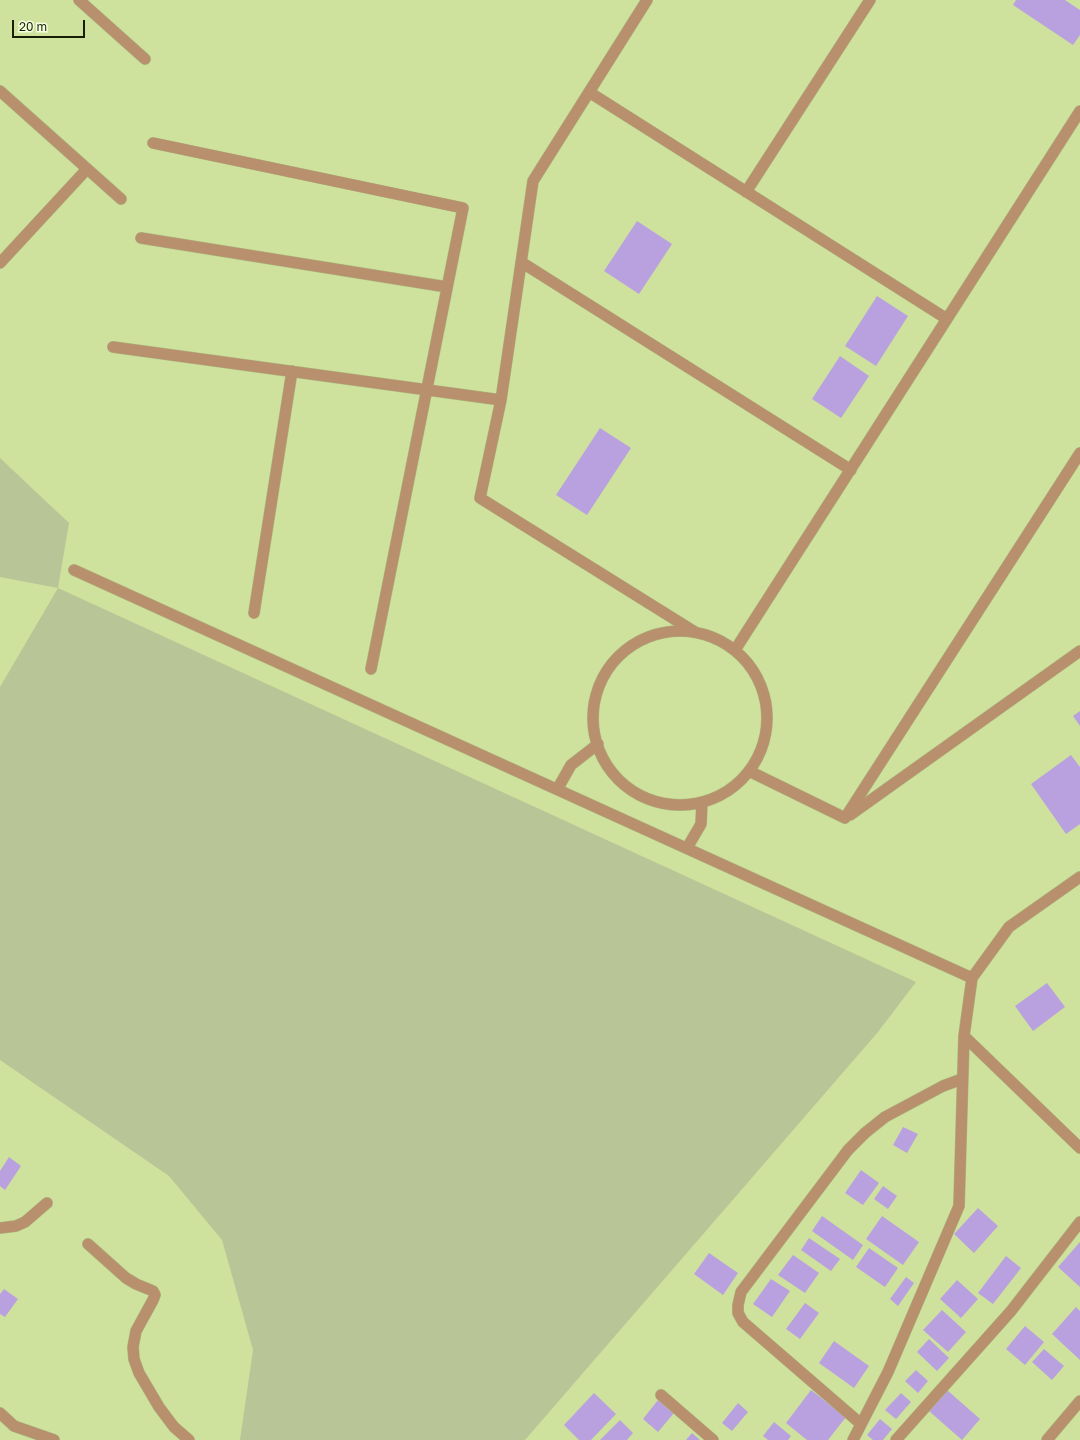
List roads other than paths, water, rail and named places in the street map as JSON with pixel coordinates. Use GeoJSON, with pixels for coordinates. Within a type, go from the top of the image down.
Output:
{"type":"FeatureCollection","features":[{"type":"Feature","properties":{"kind":"street"},"geometry":{"type":"LineString","coordinates":[[79,0],[145,59]]}},
{"type":"Feature","properties":{"kind":"street"},"geometry":{"type":"LineString","coordinates":[[647,0],[533,180],[501,400],[480,498],[695,632]]}},
{"type":"Feature","properties":{"kind":"street"},"geometry":{"type":"LineString","coordinates":[[746,192],[870,0]]}},
{"type":"Feature","properties":{"kind":"street"},"geometry":{"type":"LineString","coordinates":[[0,91],[121,199]]}},
{"type":"Feature","properties":{"kind":"street"},"geometry":{"type":"LineString","coordinates":[[589,92],[947,319]]}},
{"type":"Feature","properties":{"kind":"street"},"geometry":{"type":"LineString","coordinates":[[735,650],[1080,111]]}},
{"type":"Feature","properties":{"kind":"street"},"geometry":{"type":"LineString","coordinates":[[153,143],[463,208],[371,669]]}},
{"type":"Feature","properties":{"kind":"street"},"geometry":{"type":"LineString","coordinates":[[0,263],[87,168]]}},
{"type":"Feature","properties":{"kind":"street"},"geometry":{"type":"LineString","coordinates":[[141,238],[447,287]]}},
{"type":"Feature","properties":{"kind":"street"},"geometry":{"type":"LineString","coordinates":[[521,262],[851,470]]}},
{"type":"Feature","properties":{"kind":"street"},"geometry":{"type":"LineString","coordinates":[[113,347],[501,400]]}},
{"type":"Feature","properties":{"kind":"street"},"geometry":{"type":"LineString","coordinates":[[254,613],[292,371]]}},
{"type":"Feature","properties":{"kind":"street"},"geometry":{"type":"LineString","coordinates":[[845,818],[1080,453]]}},
{"type":"Feature","properties":{"kind":"street"},"geometry":{"type":"LineString","coordinates":[[74,570],[558,788],[972,978]]}},
{"type":"Feature","properties":{"kind":"street"},"geometry":{"type":"LineString","coordinates":[[673,631],[695,632],[709,635],[726,643],[735,650],[752,668],[761,684],[766,701],[766,736],[760,752],[749,771],[727,792],[702,802],[676,805],[657,802],[640,796],[624,785],[611,772],[598,744],[593,719],[595,700],[601,682],[610,666],[623,653],[638,642],[655,635],[673,631]]}},
{"type":"Feature","properties":{"kind":"street"},"geometry":{"type":"LineString","coordinates":[[845,818],[1080,651]]}},
{"type":"Feature","properties":{"kind":"street"},"geometry":{"type":"LineString","coordinates":[[558,788],[571,765],[598,744]]}},
{"type":"Feature","properties":{"kind":"street"},"geometry":{"type":"LineString","coordinates":[[749,771],[845,818]]}},
{"type":"Feature","properties":{"kind":"street"},"geometry":{"type":"LineString","coordinates":[[687,848],[701,824],[702,802]]}},
{"type":"Feature","properties":{"kind":"street"},"geometry":{"type":"LineString","coordinates":[[853,1440],[888,1372],[959,1206],[964,1036],[972,978],[1009,928],[1080,877]]}},
{"type":"Feature","properties":{"kind":"street"},"geometry":{"type":"LineString","coordinates":[[964,1036],[1080,1148]]}},
{"type":"Feature","properties":{"kind":"street"},"geometry":{"type":"LineString","coordinates":[[861,1424],[743,1322],[738,1313],[741,1292],[848,1150],[865,1133],[885,1117],[942,1086],[962,1079]]}},
{"type":"Feature","properties":{"kind":"street"},"geometry":{"type":"LineString","coordinates":[[0,1228],[16,1226],[25,1222],[47,1203]]}},
{"type":"Feature","properties":{"kind":"street"},"geometry":{"type":"LineString","coordinates":[[896,1440],[1011,1311],[1080,1222]]}},
{"type":"Feature","properties":{"kind":"street"},"geometry":{"type":"LineString","coordinates":[[88,1244],[126,1278],[153,1291],[155,1295],[153,1300],[136,1331],[133,1347],[134,1358],[139,1373],[159,1407],[174,1427],[189,1440]]}},
{"type":"Feature","properties":{"kind":"street"},"geometry":{"type":"LineString","coordinates":[[661,1395],[714,1440]]}},
{"type":"Feature","properties":{"kind":"street"},"geometry":{"type":"LineString","coordinates":[[1047,1440],[1080,1402]]}},
{"type":"Feature","properties":{"kind":"street"},"geometry":{"type":"LineString","coordinates":[[0,1413],[14,1426],[54,1440]]}}]}
